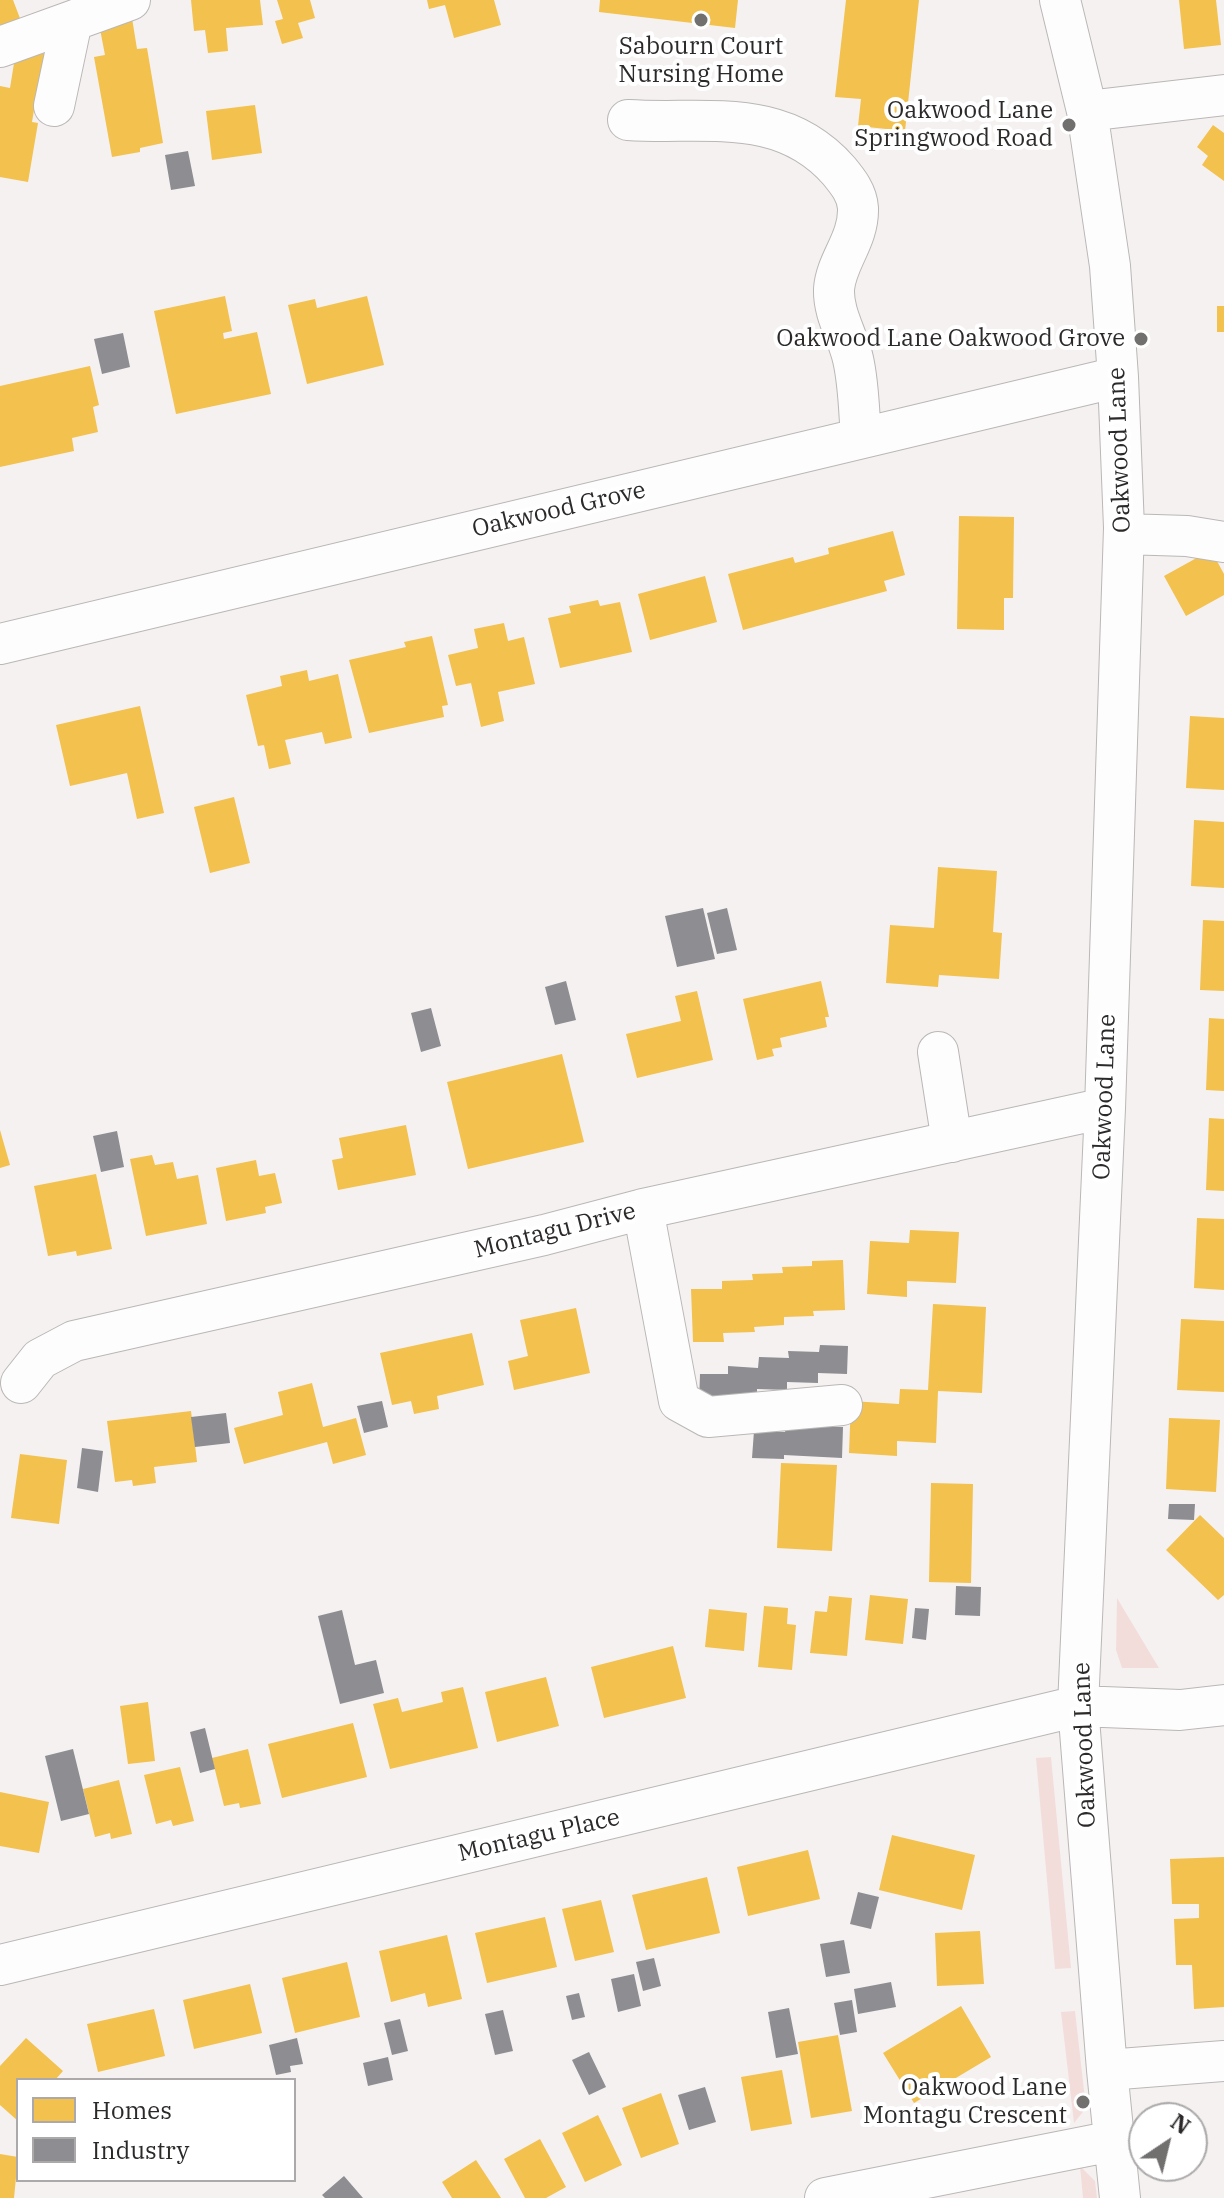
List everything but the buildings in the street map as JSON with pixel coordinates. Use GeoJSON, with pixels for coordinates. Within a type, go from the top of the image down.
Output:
{"type":"FeatureCollection","features":[{"type":"Feature","properties":{"kind":"street"},"geometry":{"type":"LineString","coordinates":[[0,47],[130,0]]}},
{"type":"Feature","properties":{"kind":"street","name":"Oakwood Lane"},"geometry":{"type":"LineString","coordinates":[[1060,0],[1087,111],[1110,266],[1124,534],[1105,1108],[1078,1706],[1120,2198]]}},
{"type":"Feature","properties":{"kind":"street"},"geometry":{"type":"LineString","coordinates":[[54,106],[72,21]]}},
{"type":"Feature","properties":{"kind":"street"},"geometry":{"type":"LineString","coordinates":[[1087,111],[1224,95]]}},
{"type":"Feature","properties":{"kind":"street"},"geometry":{"type":"LineString","coordinates":[[628,120],[724,119],[768,126],[805,143],[831,162],[848,181],[858,206],[857,225],[834,288],[835,303],[854,360],[861,438]]}},
{"type":"Feature","properties":{"kind":"street","name":"Oakwood Grove"},"geometry":{"type":"LineString","coordinates":[[0,644],[1118,377]]}},
{"type":"Feature","properties":{"kind":"street"},"geometry":{"type":"LineString","coordinates":[[1124,534],[1187,536],[1224,542]]}},
{"type":"Feature","properties":{"kind":"street"},"geometry":{"type":"LineString","coordinates":[[938,1052],[952,1142]]}},
{"type":"Feature","properties":{"kind":"street","name":"Montagu Drive"},"geometry":{"type":"LineString","coordinates":[[21,1383],[40,1359],[74,1341],[544,1235],[643,1209],[1105,1108]]}},
{"type":"Feature","properties":{"kind":"street"},"geometry":{"type":"LineString","coordinates":[[643,1209],[679,1401],[708,1417],[842,1405]]}},
{"type":"Feature","properties":{"kind":"street","name":"Montagu Place"},"geometry":{"type":"LineString","coordinates":[[0,1965],[1078,1706],[1180,1710],[1224,1705]]}},
{"type":"Feature","properties":{"kind":"street"},"geometry":{"type":"LineString","coordinates":[[1107,2070],[1224,2061]]}},
{"type":"Feature","properties":{"kind":"street"},"geometry":{"type":"LineString","coordinates":[[825,2198],[1113,2141]]}},
{"type":"Feature","properties":{"kind":"shaded area"},"geometry":{"type":"Polygon","coordinates":[[[1117,1598],[1159,1668],[1122,1668],[1116,1650],[1117,1598]]]}},
{"type":"Feature","properties":{"kind":"shaded area"},"geometry":{"type":"Polygon","coordinates":[[[1051,1757],[1071,1968],[1055,1969],[1036,1758],[1051,1757]]]}},
{"type":"Feature","properties":{"kind":"shaded area"},"geometry":{"type":"Polygon","coordinates":[[[1075,2011],[1086,2108],[1074,2123],[1061,2012],[1075,2011]]]}},
{"type":"Feature","properties":{"kind":"shaded area"},"geometry":{"type":"Polygon","coordinates":[[[1080,2166],[1095,2181],[1097,2198],[1083,2198],[1080,2166]]]}},
{"type":"Feature","properties":{"kind":"place","name":"Sabourn Court Nursing Home"},"geometry":{"type":"Point","coordinates":[701,20]}},
{"type":"Feature","properties":{"kind":"place","name":"Oakwood Lane Springwood Road"},"geometry":{"type":"Point","coordinates":[1069,125]}},
{"type":"Feature","properties":{"kind":"place","name":"Oakwood Lane Oakwood Grove"},"geometry":{"type":"Point","coordinates":[1141,339]}},
{"type":"Feature","properties":{"kind":"place","name":"Oakwood Lane Montagu Crescent"},"geometry":{"type":"Point","coordinates":[1083,2102]}}]}
